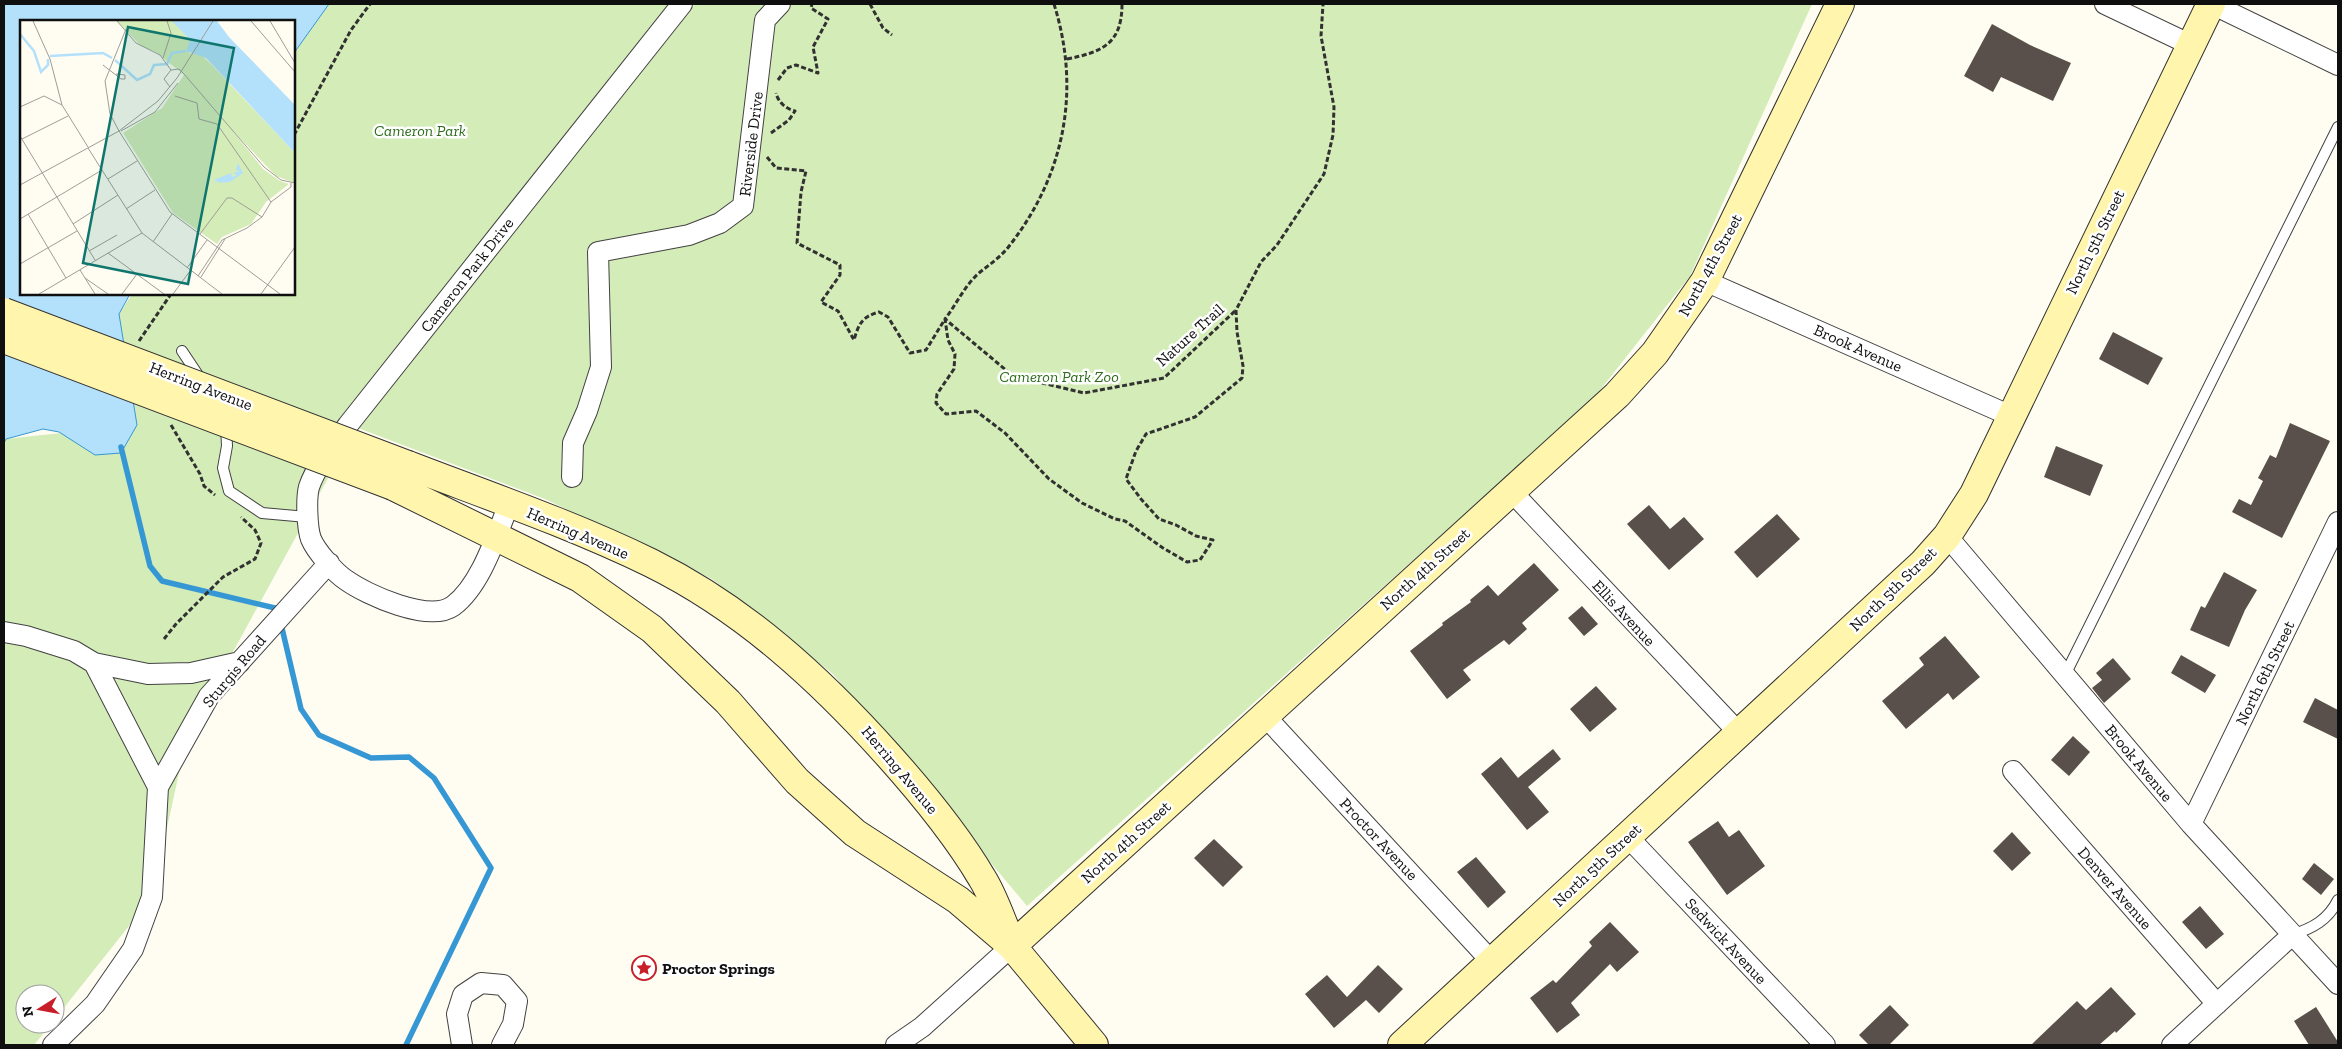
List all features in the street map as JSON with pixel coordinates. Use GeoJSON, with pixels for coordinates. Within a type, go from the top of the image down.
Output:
{"type":"FeatureCollection","features":[{"type":"Feature","properties":{"kind":"main road","name":"North 4th Street"},"geometry":{"type":"LineString","coordinates":[[1012,946],[1618,395],[1655,353],[1704,281],[1840,4]]}},
{"type":"Feature","properties":{"kind":"main road","name":"North 5th Street"},"geometry":{"type":"LineString","coordinates":[[1414,1041],[1492,962],[1923,563],[1947,536],[1974,494],[2212,4]]}},
{"type":"Feature","properties":{"kind":"main road","name":"Herring Avenue"},"geometry":{"type":"LineString","coordinates":[[4,312],[400,475],[495,537],[580,578],[652,629],[728,702],[797,781],[855,833],[958,900],[1012,946],[1094,1045]]}},
{"type":"Feature","properties":{"kind":"main road","name":"Herring Avenue"},"geometry":{"type":"LineString","coordinates":[[4,339],[400,475],[509,504],[652,563],[708,596],[761,633],[800,665],[844,706],[925,797],[983,879],[1012,946]]}},
{"type":"Feature","properties":{"kind":"street","name":"Cameron Park Drive"},"geometry":{"type":"LineString","coordinates":[[329,563],[311,539],[307,517],[309,487],[324,459],[348,425],[682,4]]}},
{"type":"Feature","properties":{"kind":"street","name":"Riverside Drive"},"geometry":{"type":"LineString","coordinates":[[572,477],[573,443],[601,368],[598,252],[689,235],[720,223],[743,206],[765,20],[780,4]]}},
{"type":"Feature","properties":{"kind":"street"},"geometry":{"type":"LineString","coordinates":[[2105,4],[2191,45]]}},
{"type":"Feature","properties":{"kind":"street"},"geometry":{"type":"LineString","coordinates":[[2212,4],[2338,65]]}},
{"type":"Feature","properties":{"kind":"street","name":"Brook Avenue"},"geometry":{"type":"LineString","coordinates":[[1704,281],[2011,416]]}},
{"type":"Feature","properties":{"kind":"street","name":"Ellis Avenue"},"geometry":{"type":"LineString","coordinates":[[1512,491],[1739,733]]}},
{"type":"Feature","properties":{"kind":"street"},"geometry":{"type":"LineString","coordinates":[[329,563],[345,580],[377,597],[428,612],[450,608],[469,592],[509,504]]}},
{"type":"Feature","properties":{"kind":"street","name":"North 6th Street"},"geometry":{"type":"LineString","coordinates":[[2191,824],[2338,522]]}},
{"type":"Feature","properties":{"kind":"street","name":"Brook Avenue"},"geometry":{"type":"LineString","coordinates":[[1947,536],[2191,824],[2338,984]]}},
{"type":"Feature","properties":{"kind":"street","name":"Sturgis Road"},"geometry":{"type":"LineString","coordinates":[[53,1045],[95,1004],[133,949],[152,897],[158,787],[209,696],[295,598],[329,563]]}},
{"type":"Feature","properties":{"kind":"street"},"geometry":{"type":"LineString","coordinates":[[4,632],[26,636],[74,651],[94,663],[148,674],[191,673],[240,662]]}},
{"type":"Feature","properties":{"kind":"street"},"geometry":{"type":"LineString","coordinates":[[94,663],[158,787]]}},
{"type":"Feature","properties":{"kind":"street","name":"Proctor Avenue"},"geometry":{"type":"LineString","coordinates":[[1265,716],[1492,962]]}},
{"type":"Feature","properties":{"kind":"street","name":"Denver Avenue"},"geometry":{"type":"LineString","coordinates":[[2012,771],[2217,1004]]}},
{"type":"Feature","properties":{"kind":"street","name":"Sedwick Avenue"},"geometry":{"type":"LineString","coordinates":[[1627,836],[1825,1045]]}},
{"type":"Feature","properties":{"kind":"street"},"geometry":{"type":"LineString","coordinates":[[2172,1045],[2292,935]]}},
{"type":"Feature","properties":{"kind":"street","name":"North 4th Street"},"geometry":{"type":"LineString","coordinates":[[896,1045],[922,1027],[1012,946]]}},
{"type":"Feature","properties":{"kind":"street"},"geometry":{"type":"LineString","coordinates":[[462,1045],[458,1014],[463,995],[481,984],[503,985],[517,1001],[513,1024],[502,1045]]}},
{"type":"Feature","properties":{"kind":"street"},"geometry":{"type":"LineString","coordinates":[[77,1022],[78,1045]]}},
{"type":"Feature","properties":{"kind":"lane"},"geometry":{"type":"LineString","coordinates":[[2065,675],[2338,127]]}},
{"type":"Feature","properties":{"kind":"lane"},"geometry":{"type":"LineString","coordinates":[[182,351],[222,409],[228,446],[223,468],[229,491],[262,513],[307,517]]}},
{"type":"Feature","properties":{"kind":"lane"},"geometry":{"type":"LineString","coordinates":[[2292,935],[2313,928],[2325,920],[2338,900]]}},
{"type":"Feature","properties":{"kind":"path"},"geometry":{"type":"LineString","coordinates":[[295,133],[351,30],[370,4]]}},
{"type":"Feature","properties":{"kind":"path"},"geometry":{"type":"LineString","coordinates":[[777,82],[787,68],[796,65],[818,73],[813,47],[828,19],[811,8],[812,4]]}},
{"type":"Feature","properties":{"kind":"path"},"geometry":{"type":"LineString","coordinates":[[870,4],[883,28],[892,35]]}},
{"type":"Feature","properties":{"kind":"path"},"geometry":{"type":"LineString","coordinates":[[766,152],[767,158],[776,168],[806,171],[801,192],[797,243],[840,265],[840,275],[821,302],[838,311],[854,340],[859,322],[879,312],[888,317],[910,354],[926,350],[945,319],[978,273],[989,267],[1010,246],[1045,190],[1062,136],[1066,111],[1067,59],[1054,4]]}},
{"type":"Feature","properties":{"kind":"path"},"geometry":{"type":"LineString","coordinates":[[1067,59],[1092,54],[1112,42],[1122,22],[1122,4]]}},
{"type":"Feature","properties":{"kind":"path"},"geometry":{"type":"LineString","coordinates":[[945,319],[948,340],[955,354],[954,369],[938,394],[936,403],[946,414],[962,410],[976,411],[1005,433],[1049,479],[1082,504],[1115,519],[1126,521],[1163,548],[1187,562],[1200,560],[1213,540],[1196,536],[1176,525],[1159,519],[1126,478],[1136,451],[1146,434],[1195,418],[1242,378],[1243,366],[1237,332],[1236,310],[1261,262],[1277,245],[1324,174],[1333,135],[1334,107],[1320,36],[1323,4]]}},
{"type":"Feature","properties":{"kind":"path"},"geometry":{"type":"LineString","coordinates":[[768,140],[770,134],[789,120],[795,111],[789,110],[777,99],[775,90]]}},
{"type":"Feature","properties":{"kind":"path"},"geometry":{"type":"LineString","coordinates":[[138,345],[140,339],[170,295]]}},
{"type":"Feature","properties":{"kind":"path","name":"Nature Trail"},"geometry":{"type":"LineString","coordinates":[[945,319],[1013,376],[1084,393],[1164,378],[1236,310]]}},
{"type":"Feature","properties":{"kind":"path"},"geometry":{"type":"LineString","coordinates":[[168,419],[200,474],[204,486],[219,498]]}},
{"type":"Feature","properties":{"kind":"path"},"geometry":{"type":"LineString","coordinates":[[164,639],[176,624],[223,577],[255,559],[261,543],[255,530],[234,511]]}},
{"type":"Feature","properties":{"kind":"green space","name":"Cameron Park"},"geometry":{"type":"Polygon","coordinates":[[[329,4],[682,4],[379,385],[187,736],[152,897],[65,1006],[65,984],[15,984],[15,1034],[43,1034],[34,1045],[4,1045],[5,439],[137,425],[119,314],[131,295],[295,295],[295,52],[329,4]]]}},
{"type":"Feature","properties":{"kind":"green space","name":"Cameron Park Zoo"},"geometry":{"type":"Polygon","coordinates":[[[695,4],[1812,4],[1690,276],[1593,399],[1027,906],[833,674],[712,579],[545,499],[358,428],[695,4]]]}},
{"type":"Feature","properties":{"kind":"water"},"geometry":{"type":"Polygon","coordinates":[[[4,4],[329,4],[295,52],[295,20],[20,20],[20,295],[129,295],[119,314],[137,425],[121,453],[95,455],[59,432],[43,429],[6,439],[4,443],[4,4]]]}},
{"type":"Feature","properties":{"kind":"building"},"geometry":{"type":"Polygon","coordinates":[[[1992,24],[2030,45],[2071,63],[2053,101],[2001,77],[1993,92],[1964,76],[1992,24]]]}},
{"type":"Feature","properties":{"kind":"building"},"geometry":{"type":"Polygon","coordinates":[[[2113,332],[2163,358],[2148,385],[2099,359],[2113,332]]]}},
{"type":"Feature","properties":{"kind":"building"},"geometry":{"type":"Polygon","coordinates":[[[2290,423],[2330,441],[2282,538],[2232,512],[2239,499],[2251,505],[2263,481],[2258,478],[2270,455],[2276,458],[2290,423]]]}},
{"type":"Feature","properties":{"kind":"building"},"geometry":{"type":"Polygon","coordinates":[[[2056,446],[2103,465],[2090,496],[2044,477],[2056,446]]]}},
{"type":"Feature","properties":{"kind":"building"},"geometry":{"type":"Polygon","coordinates":[[[1649,505],[1670,529],[1684,517],[1704,539],[1669,570],[1627,524],[1649,505]]]}},
{"type":"Feature","properties":{"kind":"building"},"geometry":{"type":"Polygon","coordinates":[[[1777,514],[1800,539],[1757,578],[1734,552],[1777,514]]]}},
{"type":"Feature","properties":{"kind":"building"},"geometry":{"type":"Polygon","coordinates":[[[1534,563],[1559,590],[1522,623],[1527,629],[1509,645],[1504,640],[1463,670],[1471,680],[1447,699],[1410,651],[1443,625],[1442,623],[1471,602],[1470,600],[1488,585],[1498,596],[1534,563]]]}},
{"type":"Feature","properties":{"kind":"building"},"geometry":{"type":"Polygon","coordinates":[[[2224,572],[2257,590],[2245,610],[2229,647],[2190,630],[2201,606],[2205,608],[2224,572]]]}},
{"type":"Feature","properties":{"kind":"building"},"geometry":{"type":"Polygon","coordinates":[[[1582,606],[1598,624],[1584,636],[1568,618],[1582,606]]]}},
{"type":"Feature","properties":{"kind":"building"},"geometry":{"type":"Polygon","coordinates":[[[1945,636],[1980,677],[1953,700],[1948,693],[1906,729],[1882,701],[1924,665],[1919,658],[1945,636]]]}},
{"type":"Feature","properties":{"kind":"building"},"geometry":{"type":"Polygon","coordinates":[[[2181,655],[2216,675],[2205,693],[2171,673],[2181,655]]]}},
{"type":"Feature","properties":{"kind":"building"},"geometry":{"type":"Polygon","coordinates":[[[2113,658],[2131,679],[2104,703],[2092,688],[2102,680],[2096,673],[2113,658]]]}},
{"type":"Feature","properties":{"kind":"building"},"geometry":{"type":"Polygon","coordinates":[[[1596,686],[1617,709],[1590,732],[1570,709],[1596,686]]]}},
{"type":"Feature","properties":{"kind":"building"},"geometry":{"type":"Polygon","coordinates":[[[2315,698],[2338,710],[2338,739],[2303,722],[2315,698]]]}},
{"type":"Feature","properties":{"kind":"building"},"geometry":{"type":"Polygon","coordinates":[[[2073,736],[2090,752],[2069,776],[2051,760],[2073,736]]]}},
{"type":"Feature","properties":{"kind":"building"},"geometry":{"type":"Polygon","coordinates":[[[1553,749],[1561,759],[1528,787],[1549,812],[1527,830],[1481,774],[1501,757],[1518,778],[1553,749]]]}},
{"type":"Feature","properties":{"kind":"building"},"geometry":{"type":"Polygon","coordinates":[[[1718,821],[1729,837],[1739,830],[1765,866],[1727,895],[1688,842],[1718,821]]]}},
{"type":"Feature","properties":{"kind":"building"},"geometry":{"type":"Polygon","coordinates":[[[2012,832],[2031,853],[2012,871],[1993,851],[2012,832]]]}},
{"type":"Feature","properties":{"kind":"building"},"geometry":{"type":"Polygon","coordinates":[[[1214,839],[1243,867],[1223,887],[1194,858],[1214,839]]]}},
{"type":"Feature","properties":{"kind":"building"},"geometry":{"type":"Polygon","coordinates":[[[1476,857],[1506,892],[1488,908],[1457,872],[1476,857]]]}},
{"type":"Feature","properties":{"kind":"building"},"geometry":{"type":"Polygon","coordinates":[[[2314,863],[2334,879],[2321,895],[2302,879],[2314,863]]]}},
{"type":"Feature","properties":{"kind":"building"},"geometry":{"type":"Polygon","coordinates":[[[2200,906],[2224,934],[2206,949],[2182,922],[2200,906]]]}},
{"type":"Feature","properties":{"kind":"building"},"geometry":{"type":"Polygon","coordinates":[[[1610,922],[1639,952],[1617,972],[1610,964],[1571,1003],[1580,1015],[1557,1033],[1530,998],[1553,980],[1556,983],[1592,946],[1589,942],[1610,922]]]}},
{"type":"Feature","properties":{"kind":"building"},"geometry":{"type":"Polygon","coordinates":[[[1378,965],[1403,989],[1379,1013],[1366,1000],[1334,1028],[1305,994],[1327,975],[1347,997],[1378,965]]]}},
{"type":"Feature","properties":{"kind":"building"},"geometry":{"type":"Polygon","coordinates":[[[2111,987],[2136,1014],[2116,1033],[2115,1031],[2099,1045],[2031,1045],[2077,1001],[2086,1010],[2111,987]]]}},
{"type":"Feature","properties":{"kind":"building"},"geometry":{"type":"Polygon","coordinates":[[[1890,1005],[1909,1025],[1889,1045],[1869,1045],[1859,1035],[1890,1005]]]}},
{"type":"Feature","properties":{"kind":"building"},"geometry":{"type":"Polygon","coordinates":[[[2316,1007],[2338,1042],[2338,1045],[2309,1045],[2294,1021],[2316,1007]]]}},
{"type":"Feature","properties":{"kind":"waterway"},"geometry":{"type":"LineString","coordinates":[[121,447],[150,566],[162,581],[275,608],[278,615]]}},
{"type":"Feature","properties":{"kind":"waterway"},"geometry":{"type":"LineString","coordinates":[[281,624],[301,709],[319,735],[371,758],[409,757],[434,778],[491,868],[406,1045]]}},
{"type":"Feature","properties":{"kind":"place","name":"Proctor Springs"},"geometry":{"type":"Point","coordinates":[644,968]}}]}
